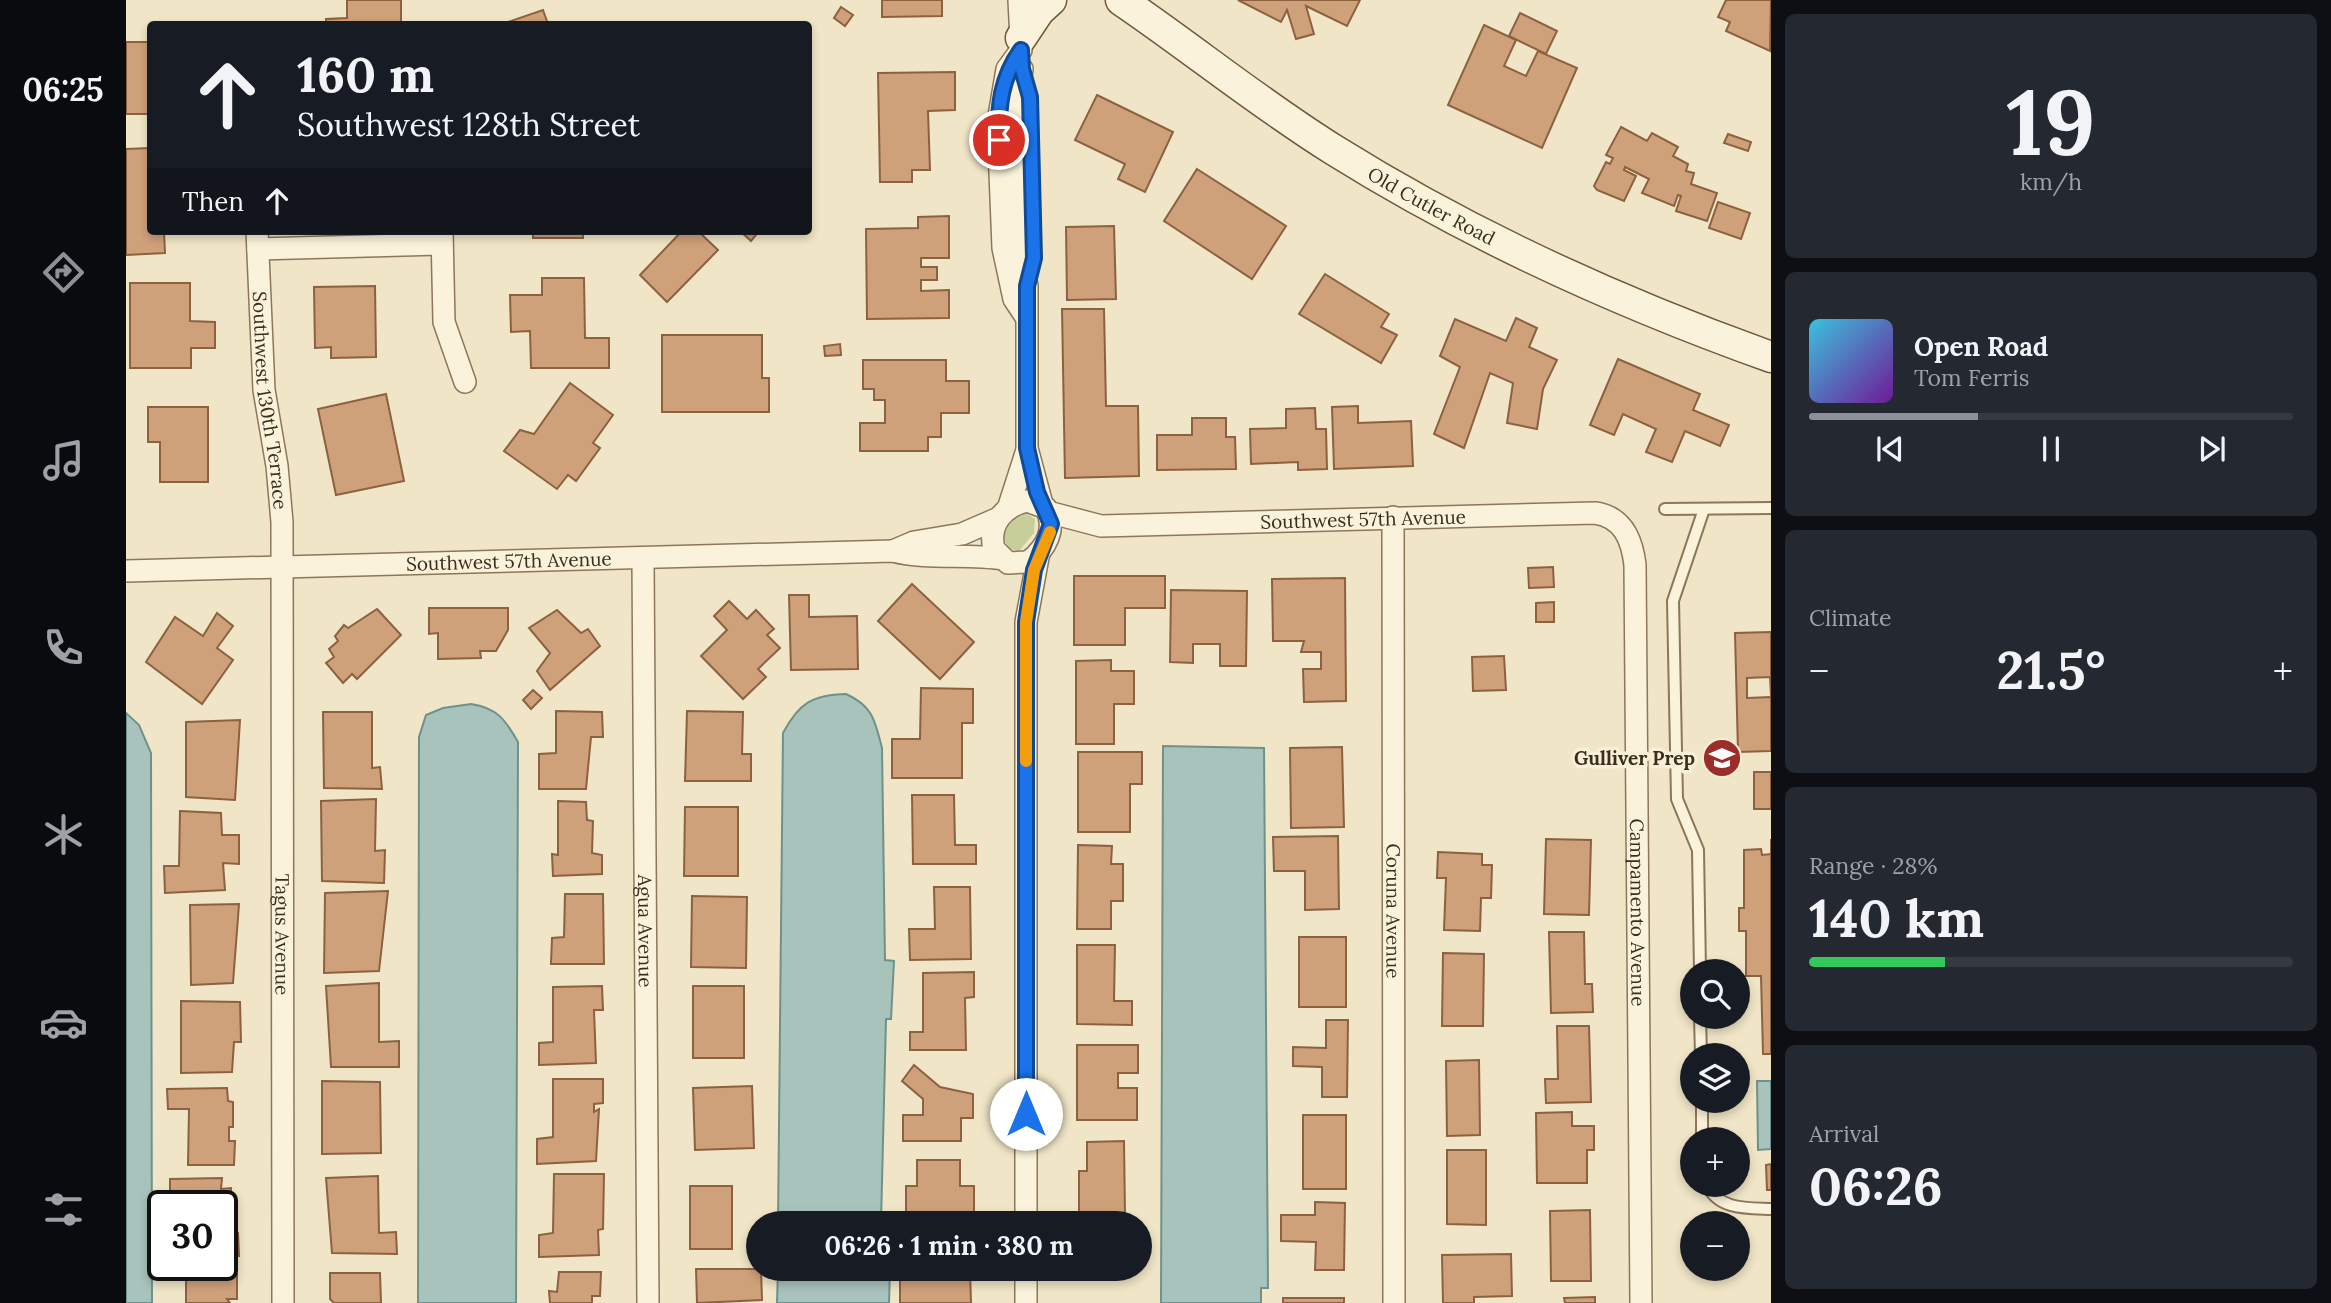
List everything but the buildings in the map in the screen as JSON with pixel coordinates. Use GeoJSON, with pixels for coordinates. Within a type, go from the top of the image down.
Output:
{"type":"FeatureCollection","features":[{"type":"Feature","properties":{"kind":"main road"},"geometry":{"type":"LineString","coordinates":[[1021,52],[1039,11],[1051,0]]}},
{"type":"Feature","properties":{"kind":"main road","name":"Old Cutler Road"},"geometry":{"type":"LineString","coordinates":[[1121,0],[1276,113],[1408,194],[1567,274],[1771,357]]}},
{"type":"Feature","properties":{"kind":"street"},"geometry":{"type":"LineString","coordinates":[[1019,0],[1021,52],[1030,97],[1033,189],[1034,258],[1027,286],[1027,448],[1051,531],[1042,547],[1026,622],[1026,1211]]}},
{"type":"Feature","properties":{"kind":"street"},"geometry":{"type":"LineString","coordinates":[[1021,52],[1007,69],[998,122],[1005,257],[1014,299],[1027,318]]}},
{"type":"Feature","properties":{"kind":"street"},"geometry":{"type":"LineString","coordinates":[[258,240],[441,237],[444,322],[465,382]]}},
{"type":"Feature","properties":{"kind":"street","name":"Southwest 130th Terrace"},"geometry":{"type":"LineString","coordinates":[[258,240],[264,390],[278,476],[281,568]]}},
{"type":"Feature","properties":{"kind":"street"},"geometry":{"type":"LineString","coordinates":[[1026,622],[1005,561],[994,549],[992,540],[1027,448]]}},
{"type":"Feature","properties":{"kind":"street"},"geometry":{"type":"LineString","coordinates":[[1003,513],[1027,500],[1045,508]]}},
{"type":"Feature","properties":{"kind":"street","name":"Southwest 57th Avenue"},"geometry":{"type":"LineString","coordinates":[[1045,508],[1101,526]]}},
{"type":"Feature","properties":{"kind":"street","name":"Southwest 57th Avenue"},"geometry":{"type":"LineString","coordinates":[[893,551],[914,541],[962,534],[1003,513]]}},
{"type":"Feature","properties":{"kind":"street","name":"Southwest 57th Avenue"},"geometry":{"type":"LineString","coordinates":[[1042,547],[1101,526],[1595,513],[1611,517],[1622,525]]}},
{"type":"Feature","properties":{"kind":"street","name":"Coruna Avenue"},"geometry":{"type":"LineString","coordinates":[[1393,517],[1394,1303]]}},
{"type":"Feature","properties":{"kind":"street","name":"Campamento Avenue"},"geometry":{"type":"LineString","coordinates":[[1622,525],[1631,543],[1635,565],[1641,1303]]}},
{"type":"Feature","properties":{"kind":"street"},"geometry":{"type":"LineString","coordinates":[[1005,561],[1021,564],[1042,547]]}},
{"type":"Feature","properties":{"kind":"street","name":"Southwest 57th Avenue"},"geometry":{"type":"LineString","coordinates":[[126,571],[893,551],[917,557],[973,555],[1005,561]]}},
{"type":"Feature","properties":{"kind":"street","name":"Agua Avenue"},"geometry":{"type":"LineString","coordinates":[[642,559],[648,1303]]}},
{"type":"Feature","properties":{"kind":"street","name":"Tagus Avenue"},"geometry":{"type":"LineString","coordinates":[[281,568],[283,1303]]}},
{"type":"Feature","properties":{"kind":"street"},"geometry":{"type":"LineString","coordinates":[[1026,1281],[1026,1303]]}},
{"type":"Feature","properties":{"kind":"lane"},"geometry":{"type":"LineString","coordinates":[[1665,509],[1771,508]]}},
{"type":"Feature","properties":{"kind":"lane"},"geometry":{"type":"LineString","coordinates":[[1700,959],[1698,850],[1676,799],[1673,601],[1704,509]]}},
{"type":"Feature","properties":{"kind":"lane"},"geometry":{"type":"LineString","coordinates":[[1715,1197],[1731,1206],[1771,1209]]}},
{"type":"Feature","properties":{"kind":"green space"},"geometry":{"type":"Polygon","coordinates":[[[1027,514],[1035,519],[1034,533],[1019,551],[1010,549],[1004,540],[1006,530],[1014,519],[1027,514]]]}},
{"type":"Feature","properties":{"kind":"water"},"geometry":{"type":"Polygon","coordinates":[[[846,694],[862,704],[872,715],[882,748],[885,960],[894,961],[891,1019],[886,1019],[881,1211],[778,1211],[783,733],[801,708],[824,696],[846,694]]]}},
{"type":"Feature","properties":{"kind":"water"},"geometry":{"type":"Polygon","coordinates":[[[471,704],[487,708],[499,716],[518,742],[516,1303],[418,1303],[419,737],[426,715],[443,708],[471,704]]]}},
{"type":"Feature","properties":{"kind":"water"},"geometry":{"type":"Polygon","coordinates":[[[126,713],[139,725],[151,753],[152,1190],[147,1190],[147,1281],[152,1281],[152,1303],[126,1303],[126,713]]]}},
{"type":"Feature","properties":{"kind":"water"},"geometry":{"type":"Polygon","coordinates":[[[1163,746],[1264,748],[1268,1288],[1261,1288],[1261,1303],[1161,1303],[1163,746]]]}},
{"type":"Feature","properties":{"kind":"water"},"geometry":{"type":"Polygon","coordinates":[[[1757,1081],[1771,1081],[1771,1149],[1758,1150],[1757,1081]]]}},
{"type":"Feature","properties":{"kind":"water"},"geometry":{"type":"Polygon","coordinates":[[[778,1281],[890,1281],[889,1303],[777,1303],[778,1281]]]}},
{"type":"Feature","properties":{"kind":"slow traffic"},"geometry":{"type":"LineString","coordinates":[[1026,761],[1026,622],[1034,570],[1039,552],[1050,532]]}},
{"type":"Feature","properties":{"kind":"place","name":"Gulliver Prep"},"geometry":{"type":"Point","coordinates":[1722,758]}},
{"type":"Feature","properties":{"kind":"route"},"geometry":{"type":"LineString","coordinates":[[999,140],[1000,100],[1007,69],[1021,50],[1022,69],[1030,97],[1033,189],[1034,258],[1027,286],[1027,448],[1037,492],[1051,524],[1049,537],[1039,552],[1034,570],[1026,622],[1026,1114]]}}]}
